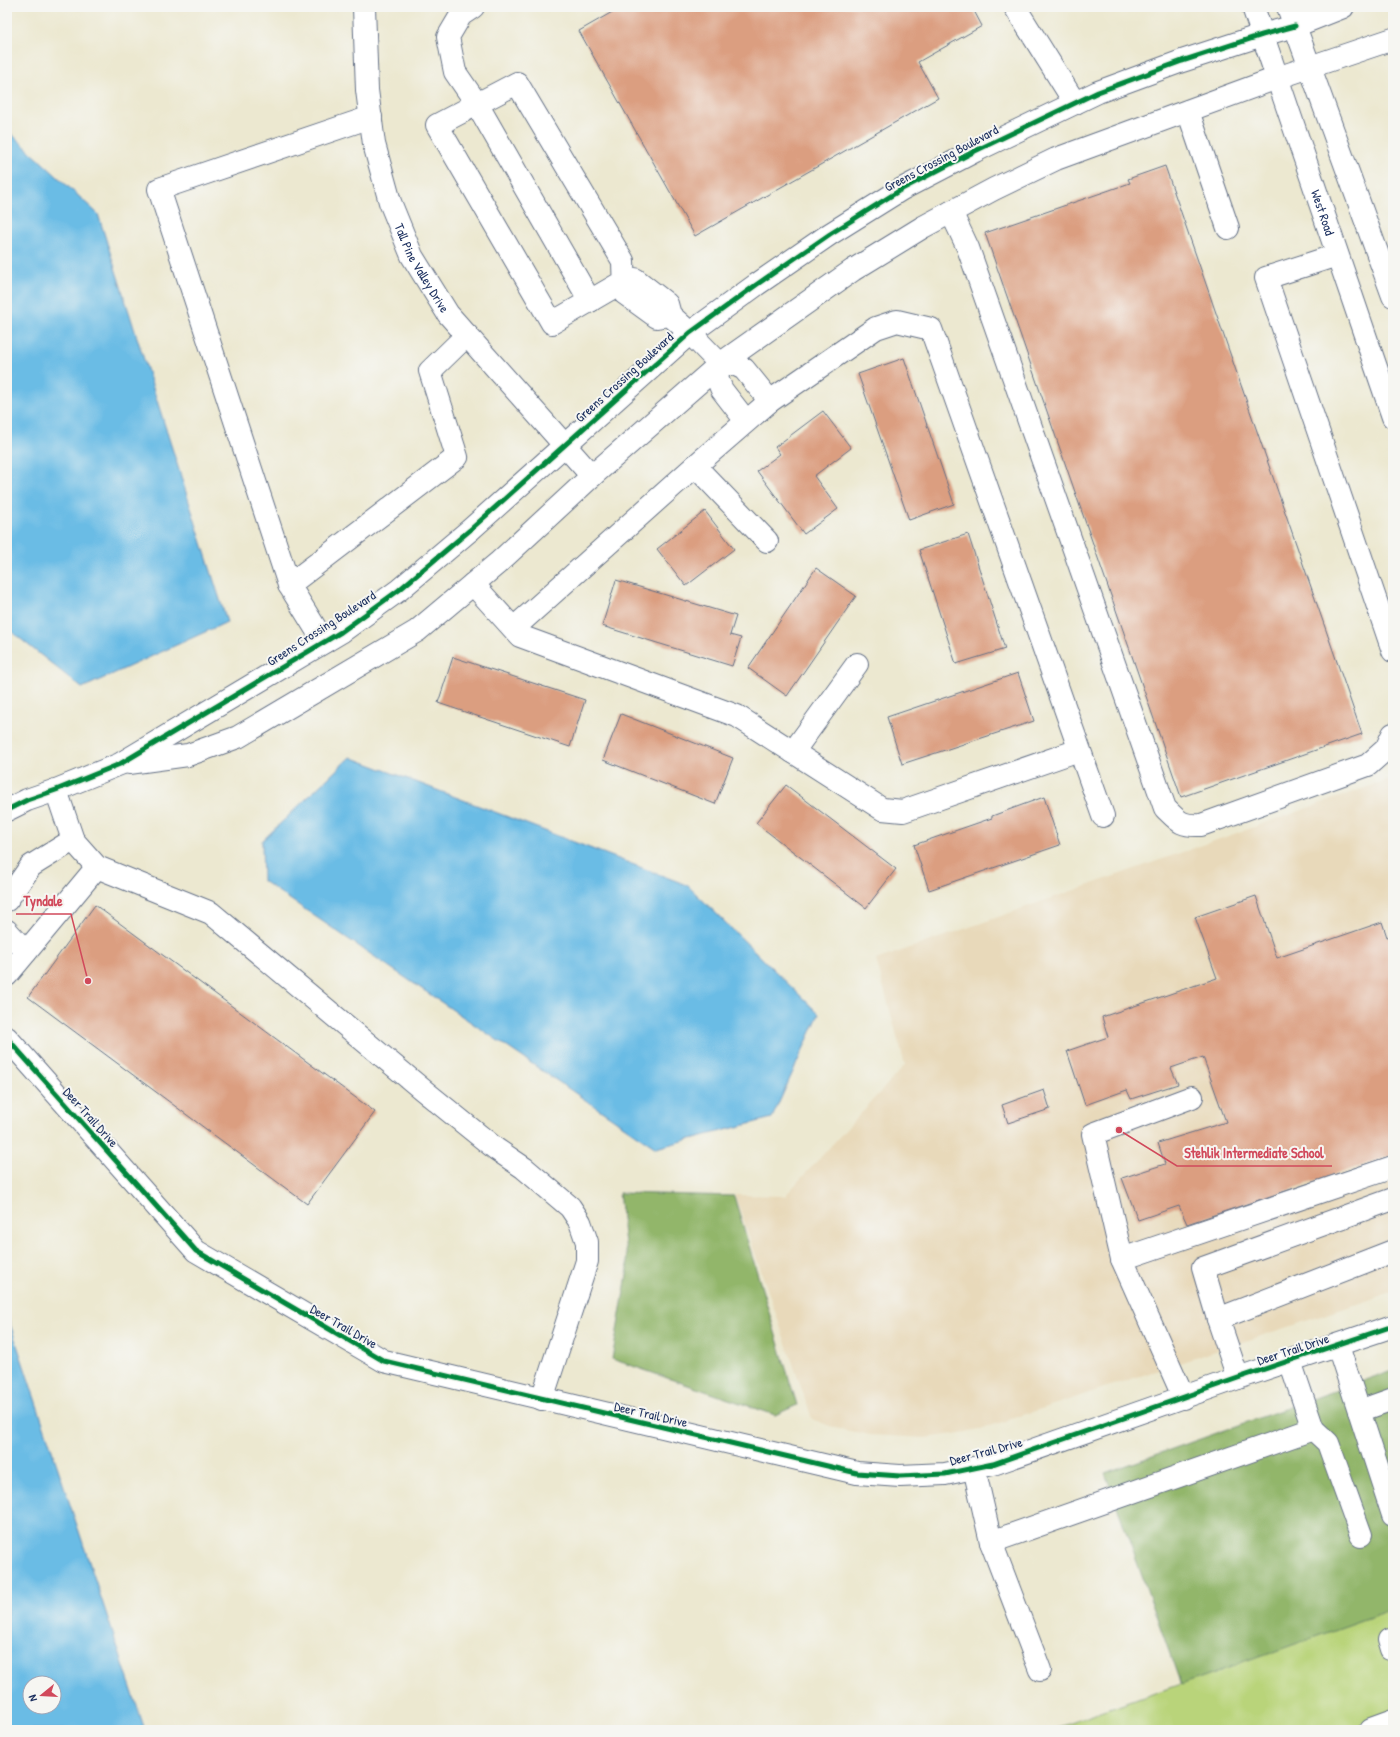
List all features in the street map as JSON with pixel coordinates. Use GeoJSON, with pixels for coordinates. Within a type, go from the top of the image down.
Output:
{"type":"FeatureCollection","features":[{"type":"Feature","properties":{"kind":"street","name":"Tall Pine Valley Drive"},"geometry":{"type":"LineString","coordinates":[[364,7],[367,90],[374,144],[390,202],[412,256],[448,314],[592,476]]}},
{"type":"Feature","properties":{"kind":"street"},"geometry":{"type":"LineString","coordinates":[[473,7],[461,15],[448,37],[455,72],[477,104],[590,301]]}},
{"type":"Feature","properties":{"kind":"street"},"geometry":{"type":"LineString","coordinates":[[1016,7],[1075,103]]}},
{"type":"Feature","properties":{"kind":"street","name":"West Road"},"geometry":{"type":"LineString","coordinates":[[1253,7],[1338,255],[1385,366],[1393,417]]}},
{"type":"Feature","properties":{"kind":"street","name":"Greens Crossing Boulevard"},"geometry":{"type":"LineString","coordinates":[[7,810],[28,800],[120,764],[341,632],[399,590],[470,530],[690,333],[830,234],[902,189],[975,151],[1098,92],[1262,35],[1291,17],[1343,7]]}},
{"type":"Feature","properties":{"kind":"street"},"geometry":{"type":"LineString","coordinates":[[1291,17],[1393,296]]}},
{"type":"Feature","properties":{"kind":"street","name":"Greens Crossing Boulevard"},"geometry":{"type":"LineString","coordinates":[[120,764],[188,755],[238,737],[417,631],[473,584],[592,476],[720,364],[853,270],[923,227],[1056,159],[1277,78],[1393,39]]}},
{"type":"Feature","properties":{"kind":"street"},"geometry":{"type":"LineString","coordinates":[[624,281],[552,323],[437,124],[517,82],[623,261],[624,281],[624,293],[657,317],[670,315],[720,364],[734,364],[744,369],[770,401]]}},
{"type":"Feature","properties":{"kind":"street"},"geometry":{"type":"LineString","coordinates":[[1188,110],[1228,228]]}},
{"type":"Feature","properties":{"kind":"street"},"geometry":{"type":"LineString","coordinates":[[324,642],[289,585],[159,189],[371,117]]}},
{"type":"Feature","properties":{"kind":"street"},"geometry":{"type":"LineString","coordinates":[[950,212],[968,248],[1165,808],[1186,826],[1201,825],[1368,765],[1386,749],[1393,734]]}},
{"type":"Feature","properties":{"kind":"street"},"geometry":{"type":"LineString","coordinates":[[1338,255],[1266,278],[1393,652]]}},
{"type":"Feature","properties":{"kind":"street"},"geometry":{"type":"LineString","coordinates":[[514,628],[770,401],[876,328],[897,321],[931,329],[1102,816]]}},
{"type":"Feature","properties":{"kind":"street"},"geometry":{"type":"LineString","coordinates":[[289,585],[457,457],[430,371],[466,335]]}},
{"type":"Feature","properties":{"kind":"street"},"geometry":{"type":"LineString","coordinates":[[720,364],[717,378],[722,390],[746,421]]}},
{"type":"Feature","properties":{"kind":"street"},"geometry":{"type":"LineString","coordinates":[[701,461],[766,541]]}},
{"type":"Feature","properties":{"kind":"street"},"geometry":{"type":"LineString","coordinates":[[473,584],[520,636],[737,716],[882,809],[903,811],[1079,750]]}},
{"type":"Feature","properties":{"kind":"street"},"geometry":{"type":"LineString","coordinates":[[793,752],[857,664]]}},
{"type":"Feature","properties":{"kind":"street"},"geometry":{"type":"LineString","coordinates":[[56,790],[73,840],[97,867],[211,913],[404,1075],[496,1149],[524,1168],[570,1207],[580,1222],[586,1242],[587,1261],[542,1399]]}},
{"type":"Feature","properties":{"kind":"street"},"geometry":{"type":"LineString","coordinates":[[7,900],[31,866],[73,840]]}},
{"type":"Feature","properties":{"kind":"street"},"geometry":{"type":"LineString","coordinates":[[7,975],[97,867]]}},
{"type":"Feature","properties":{"kind":"street"},"geometry":{"type":"LineString","coordinates":[[7,931],[26,952]]}},
{"type":"Feature","properties":{"kind":"street","name":"Deer Trail Drive"},"geometry":{"type":"LineString","coordinates":[[7,1038],[196,1252],[384,1361],[857,1473],[900,1476],[946,1474],[993,1464],[1238,1378],[1338,1346],[1393,1326]]}},
{"type":"Feature","properties":{"kind":"street"},"geometry":{"type":"LineString","coordinates":[[1184,1398],[1122,1259],[1093,1134],[1192,1097]]}},
{"type":"Feature","properties":{"kind":"street"},"geometry":{"type":"LineString","coordinates":[[1122,1259],[1393,1167]]}},
{"type":"Feature","properties":{"kind":"street"},"geometry":{"type":"LineString","coordinates":[[1238,1378],[1203,1268],[1393,1199]]}},
{"type":"Feature","properties":{"kind":"street"},"geometry":{"type":"LineString","coordinates":[[1218,1319],[1393,1251]]}},
{"type":"Feature","properties":{"kind":"street"},"geometry":{"type":"LineString","coordinates":[[1338,1346],[1393,1515]]}},
{"type":"Feature","properties":{"kind":"street"},"geometry":{"type":"LineString","coordinates":[[1290,1361],[1313,1429],[1328,1443],[1361,1535]]}},
{"type":"Feature","properties":{"kind":"street"},"geometry":{"type":"LineString","coordinates":[[1359,1411],[1393,1399]]}},
{"type":"Feature","properties":{"kind":"street"},"geometry":{"type":"LineString","coordinates":[[991,1542],[1313,1429]]}},
{"type":"Feature","properties":{"kind":"street"},"geometry":{"type":"LineString","coordinates":[[974,1468],[991,1542],[1040,1670]]}},
{"type":"Feature","properties":{"kind":"street"},"geometry":{"type":"LineString","coordinates":[[1371,1730],[1393,1722]]}},
{"type":"Feature","properties":{"kind":"shaded area"},"geometry":{"type":"Polygon","coordinates":[[[1393,778],[1393,1292],[975,1431],[926,1438],[870,1435],[835,1428],[812,1419],[735,1195],[785,1196],[905,1065],[876,960],[1393,778]]]}},
{"type":"Feature","properties":{"kind":"green space"},"geometry":{"type":"Polygon","coordinates":[[[619,1193],[734,1196],[797,1405],[775,1415],[612,1359],[628,1269],[619,1193]]]}},
{"type":"Feature","properties":{"kind":"green space"},"geometry":{"type":"Polygon","coordinates":[[[1393,1370],[1393,1609],[1181,1685],[1105,1473],[1393,1370]]]}},
{"type":"Feature","properties":{"kind":"green space"},"geometry":{"type":"Polygon","coordinates":[[[1393,1609],[1393,1730],[1050,1730],[1393,1609]]]}},
{"type":"Feature","properties":{"kind":"water"},"geometry":{"type":"Polygon","coordinates":[[[7,130],[98,214],[227,622],[82,688],[7,628],[7,130]]]}},
{"type":"Feature","properties":{"kind":"water"},"geometry":{"type":"Polygon","coordinates":[[[350,757],[687,885],[819,1014],[772,1118],[656,1148],[263,881],[262,841],[350,757]]]}},
{"type":"Feature","properties":{"kind":"water"},"geometry":{"type":"Polygon","coordinates":[[[7,1315],[145,1730],[7,1730],[7,1315]]]}},
{"type":"Feature","properties":{"kind":"building"},"geometry":{"type":"Polygon","coordinates":[[[621,7],[972,7],[982,26],[918,62],[938,98],[695,236],[579,31],[621,7]]]}},
{"type":"Feature","properties":{"kind":"building"},"geometry":{"type":"Polygon","coordinates":[[[1165,166],[1362,734],[1181,797],[985,233],[1130,183],[1128,179],[1165,166]]]}},
{"type":"Feature","properties":{"kind":"building"},"geometry":{"type":"Polygon","coordinates":[[[904,358],[954,504],[909,520],[858,374],[904,358]]]}},
{"type":"Feature","properties":{"kind":"building"},"geometry":{"type":"Polygon","coordinates":[[[823,411],[851,448],[814,476],[838,509],[804,534],[757,471],[780,454],[775,447],[823,411]]]}},
{"type":"Feature","properties":{"kind":"building"},"geometry":{"type":"Polygon","coordinates":[[[705,511],[734,549],[686,586],[657,549],[705,511]]]}},
{"type":"Feature","properties":{"kind":"building"},"geometry":{"type":"Polygon","coordinates":[[[968,534],[1005,649],[956,664],[919,550],[968,534]]]}},
{"type":"Feature","properties":{"kind":"building"},"geometry":{"type":"Polygon","coordinates":[[[816,568],[856,596],[787,696],[748,668],[816,568]]]}},
{"type":"Feature","properties":{"kind":"building"},"geometry":{"type":"Polygon","coordinates":[[[616,580],[736,616],[730,635],[741,638],[732,666],[602,626],[616,580]]]}},
{"type":"Feature","properties":{"kind":"building"},"geometry":{"type":"Polygon","coordinates":[[[453,657],[585,700],[570,747],[438,703],[453,657]]]}},
{"type":"Feature","properties":{"kind":"building"},"geometry":{"type":"Polygon","coordinates":[[[1018,673],[1034,721],[902,764],[887,717],[1018,673]]]}},
{"type":"Feature","properties":{"kind":"building"},"geometry":{"type":"Polygon","coordinates":[[[621,714],[733,758],[715,804],[603,760],[621,714]]]}},
{"type":"Feature","properties":{"kind":"building"},"geometry":{"type":"Polygon","coordinates":[[[786,785],[896,869],[866,908],[756,823],[786,785]]]}},
{"type":"Feature","properties":{"kind":"building"},"geometry":{"type":"Polygon","coordinates":[[[1044,797],[1060,845],[929,890],[914,845],[992,818],[992,816],[1044,797]]]}},
{"type":"Feature","properties":{"kind":"building"},"geometry":{"type":"Polygon","coordinates":[[[1256,896],[1277,958],[1382,922],[1387,937],[1393,935],[1393,1155],[1187,1224],[1179,1206],[1138,1220],[1122,1178],[1165,1164],[1158,1143],[1226,1122],[1203,1057],[1171,1068],[1178,1084],[1131,1099],[1127,1090],[1085,1105],[1067,1051],[1108,1037],[1102,1017],[1217,978],[1195,917],[1256,896]]]}},
{"type":"Feature","properties":{"kind":"building"},"geometry":{"type":"Polygon","coordinates":[[[95,905],[375,1112],[307,1204],[28,997],[95,905]]]}},
{"type":"Feature","properties":{"kind":"building"},"geometry":{"type":"Polygon","coordinates":[[[1044,1090],[1050,1109],[1008,1123],[1002,1105],[1044,1090]]]}},
{"type":"Feature","properties":{"kind":"cycle path"},"geometry":{"type":"LineString","coordinates":[[7,810],[27,800],[120,764],[341,632],[399,590],[470,530],[690,333],[830,234],[902,189],[975,151],[1098,92],[1182,61],[1295,26]]}},
{"type":"Feature","properties":{"kind":"cycle path"},"geometry":{"type":"LineString","coordinates":[[7,1038],[196,1251],[384,1361],[857,1473],[900,1476],[945,1474],[993,1464],[1238,1378],[1393,1326]]}},
{"type":"Feature","properties":{"kind":"place","name":"Tyndale"},"geometry":{"type":"Point","coordinates":[88,981]}},
{"type":"Feature","properties":{"kind":"place","name":"Stehlik Intermediate School"},"geometry":{"type":"Point","coordinates":[1119,1130]}}]}
